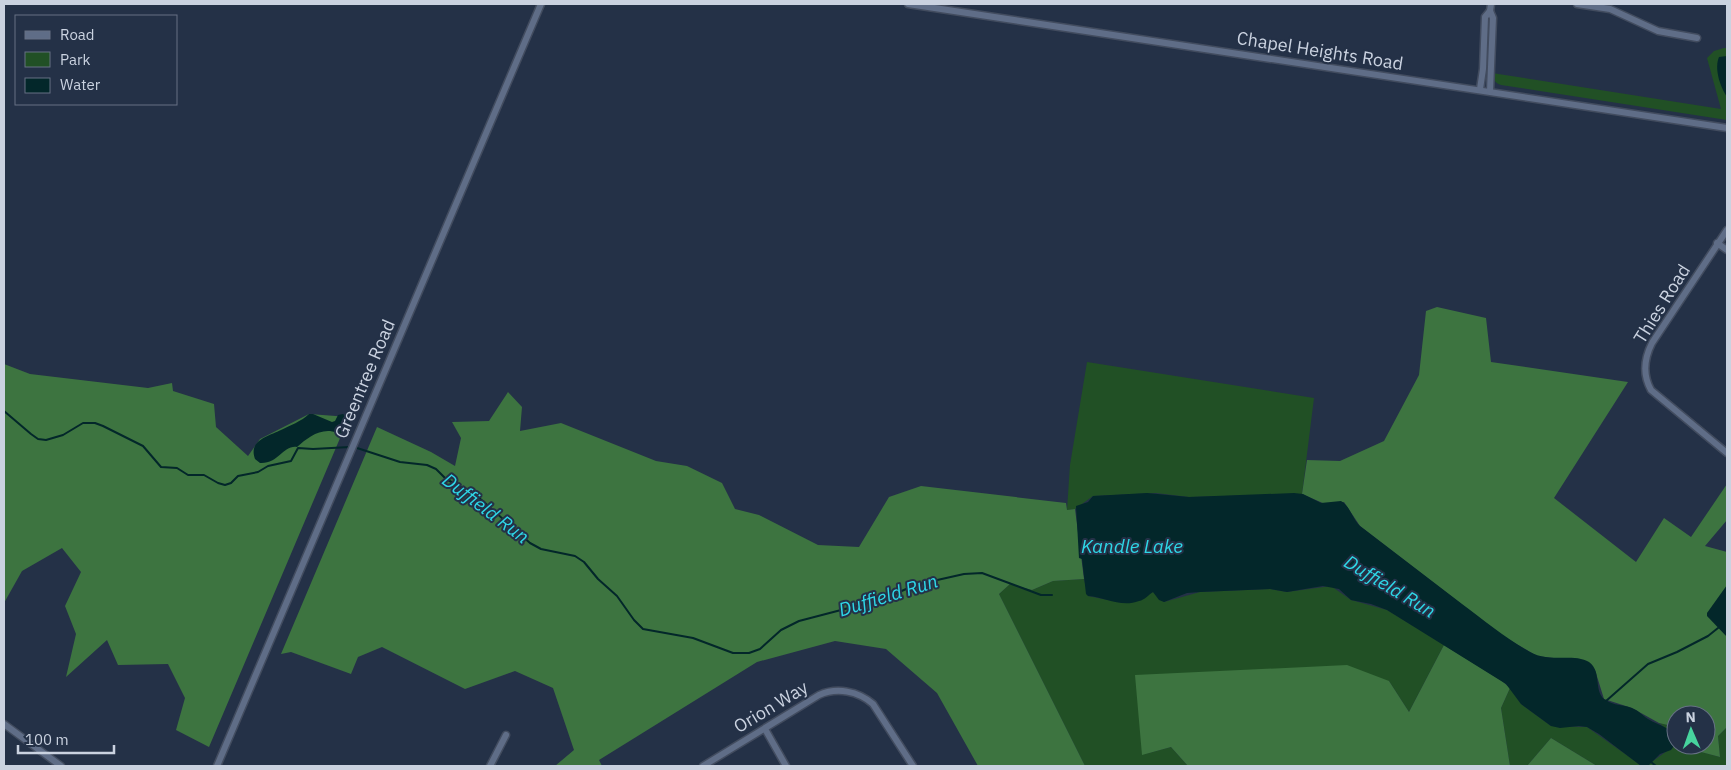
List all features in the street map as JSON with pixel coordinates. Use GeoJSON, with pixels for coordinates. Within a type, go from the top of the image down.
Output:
{"type":"FeatureCollection","features":[{"type":"Feature","properties":{"kind":"street","name":"Greentree Road"},"geometry":{"type":"LineString","coordinates":[[217,766],[541,4]]}},
{"type":"Feature","properties":{"kind":"street","name":"Chapel Heights Road"},"geometry":{"type":"LineString","coordinates":[[908,4],[1480,89],[1727,128]]}},
{"type":"Feature","properties":{"kind":"street"},"geometry":{"type":"LineString","coordinates":[[1577,4],[1610,9],[1658,31],[1697,38]]}},
{"type":"Feature","properties":{"kind":"street"},"geometry":{"type":"LineString","coordinates":[[1480,89],[1483,69],[1485,17],[1491,7]]}},
{"type":"Feature","properties":{"kind":"street"},"geometry":{"type":"LineString","coordinates":[[1490,91],[1493,18],[1491,7]]}},
{"type":"Feature","properties":{"kind":"street","name":"Thies Road"},"geometry":{"type":"LineString","coordinates":[[1727,230],[1652,343],[1647,353],[1644,368],[1645,378],[1651,390],[1727,453]]}},
{"type":"Feature","properties":{"kind":"street"},"geometry":{"type":"LineString","coordinates":[[1717,243],[1727,250]]}},
{"type":"Feature","properties":{"kind":"street","name":"Orion Way"},"geometry":{"type":"LineString","coordinates":[[703,766],[827,691],[856,694],[866,698],[879,712],[913,766]]}},
{"type":"Feature","properties":{"kind":"street"},"geometry":{"type":"LineString","coordinates":[[4,724],[61,766]]}},
{"type":"Feature","properties":{"kind":"street"},"geometry":{"type":"LineString","coordinates":[[765,729],[786,766]]}},
{"type":"Feature","properties":{"kind":"street"},"geometry":{"type":"LineString","coordinates":[[490,766],[506,735]]}},
{"type":"Feature","properties":{"kind":"green space"},"geometry":{"type":"Polygon","coordinates":[[[1727,48],[1727,120],[1501,85],[1497,83],[1492,73],[1721,109],[1707,58],[1714,51],[1727,48]]]}},
{"type":"Feature","properties":{"kind":"green space"},"geometry":{"type":"Polygon","coordinates":[[[1437,307],[1486,318],[1491,362],[1628,382],[1554,498],[1636,562],[1664,518],[1691,537],[1727,484],[1727,520],[1705,546],[1727,552],[1727,727],[1718,736],[1720,757],[1712,755],[1716,755],[1716,705],[1666,705],[1666,725],[1659,723],[1632,708],[1604,699],[1595,670],[1588,662],[1537,656],[1503,636],[1360,526],[1344,502],[1325,504],[1302,494],[1307,460],[1340,461],[1384,441],[1419,375],[1426,311],[1437,307]]]}},
{"type":"Feature","properties":{"kind":"green space"},"geometry":{"type":"Polygon","coordinates":[[[1087,362],[1314,398],[1302,494],[1189,497],[1156,493],[1093,496],[1075,509],[1067,510],[1070,465],[1087,362]]]}},
{"type":"Feature","properties":{"kind":"green space"},"geometry":{"type":"Polygon","coordinates":[[[4,364],[30,374],[148,388],[172,383],[173,391],[214,404],[216,427],[248,456],[260,439],[309,414],[349,417],[209,747],[176,730],[185,698],[168,664],[118,665],[107,640],[66,677],[76,634],[65,606],[81,572],[62,548],[22,571],[4,603],[4,364]]]}},
{"type":"Feature","properties":{"kind":"green space"},"geometry":{"type":"Polygon","coordinates":[[[508,392],[522,407],[520,431],[561,423],[656,461],[687,466],[722,483],[735,509],[759,515],[818,545],[859,547],[889,497],[921,486],[1066,503],[1067,510],[1075,509],[1084,579],[1053,581],[1032,590],[1010,584],[999,594],[1085,766],[978,766],[937,693],[886,649],[835,641],[757,662],[599,760],[602,766],[555,766],[574,750],[553,688],[515,671],[465,689],[382,647],[358,657],[351,674],[291,652],[281,654],[377,427],[431,452],[455,466],[461,438],[452,422],[489,421],[508,392]]]}},
{"type":"Feature","properties":{"kind":"green space"},"geometry":{"type":"Polygon","coordinates":[[[1084,579],[1088,596],[1123,603],[1153,592],[1164,602],[1200,592],[1270,589],[1287,592],[1331,586],[1351,600],[1387,610],[1444,645],[1409,712],[1389,681],[1142,755],[1171,747],[1188,766],[1085,766],[999,594],[1010,584],[1032,590],[1053,581],[1084,579]]]}},
{"type":"Feature","properties":{"kind":"green space"},"geometry":{"type":"Polygon","coordinates":[[[1444,645],[1510,688],[1501,708],[1510,766],[1188,766],[1171,747],[1142,755],[1135,675],[1347,665],[1389,681],[1409,712],[1444,645]]]}},
{"type":"Feature","properties":{"kind":"green space"},"geometry":{"type":"Polygon","coordinates":[[[1510,688],[1521,704],[1551,726],[1587,727],[1642,766],[1597,766],[1551,738],[1527,766],[1510,766],[1501,708],[1510,688]]]}},
{"type":"Feature","properties":{"kind":"green space"},"geometry":{"type":"Polygon","coordinates":[[[1659,723],[1666,725],[1666,731],[1659,723]]]}},
{"type":"Feature","properties":{"kind":"green space"},"geometry":{"type":"Polygon","coordinates":[[[1727,727],[1727,766],[1646,766],[1666,752],[1666,755],[1712,755],[1720,757],[1718,736],[1727,727]]]}},
{"type":"Feature","properties":{"kind":"green space"},"geometry":{"type":"Polygon","coordinates":[[[1551,738],[1597,766],[1527,766],[1551,738]]]}},
{"type":"Feature","properties":{"kind":"water"},"geometry":{"type":"Polygon","coordinates":[[[1727,56],[1727,97],[1720,83],[1717,66],[1719,57],[1727,56]]]}},
{"type":"Feature","properties":{"kind":"water"},"geometry":{"type":"Polygon","coordinates":[[[309,414],[332,422],[335,421],[338,415],[343,414],[349,418],[350,423],[343,433],[325,431],[316,434],[297,447],[288,449],[272,461],[260,463],[255,459],[254,447],[257,443],[309,414]]]}},
{"type":"Feature","properties":{"kind":"water","name":"Kandle Lake"},"geometry":{"type":"Polygon","coordinates":[[[1147,493],[1189,497],[1294,493],[1303,494],[1321,503],[1341,501],[1347,506],[1360,526],[1512,641],[1537,655],[1553,658],[1577,658],[1589,662],[1596,671],[1598,688],[1602,697],[1612,703],[1634,709],[1666,728],[1666,752],[1660,754],[1648,766],[1641,766],[1587,727],[1560,728],[1551,726],[1521,704],[1506,684],[1387,610],[1351,600],[1339,589],[1323,586],[1287,592],[1270,589],[1200,592],[1187,593],[1164,602],[1159,600],[1153,592],[1145,599],[1132,603],[1119,603],[1088,596],[1086,594],[1082,559],[1079,558],[1076,506],[1088,502],[1093,496],[1147,493]]]}},
{"type":"Feature","properties":{"kind":"water"},"geometry":{"type":"Polygon","coordinates":[[[1727,585],[1727,637],[1707,616],[1707,613],[1727,585]]]}},
{"type":"Feature","properties":{"kind":"waterway","name":"Duffield Run"},"geometry":{"type":"LineString","coordinates":[[4,411],[38,439],[46,440],[63,435],[83,423],[95,423],[143,446],[161,467],[177,468],[188,475],[204,475],[225,485],[231,483],[238,476],[258,472],[268,466],[291,461],[298,448],[350,447]]}},
{"type":"Feature","properties":{"kind":"waterway","name":"Duffield Run"},"geometry":{"type":"LineString","coordinates":[[354,447],[400,462],[427,465],[436,469],[446,479],[477,496],[530,543],[541,549],[575,556],[584,562],[598,579],[617,596],[643,629],[693,638],[733,653],[749,653],[760,649],[781,630],[799,621],[864,604],[915,585],[964,574],[982,573],[1041,595],[1052,595]]}},
{"type":"Feature","properties":{"kind":"waterway"},"geometry":{"type":"LineString","coordinates":[[1606,701],[1648,664],[1677,652],[1708,636],[1718,628]]}},
{"type":"Feature","properties":{"kind":"waterway","name":"Duffield Run"},"geometry":{"type":"LineString","coordinates":[[1651,762],[1656,766]]}}]}
